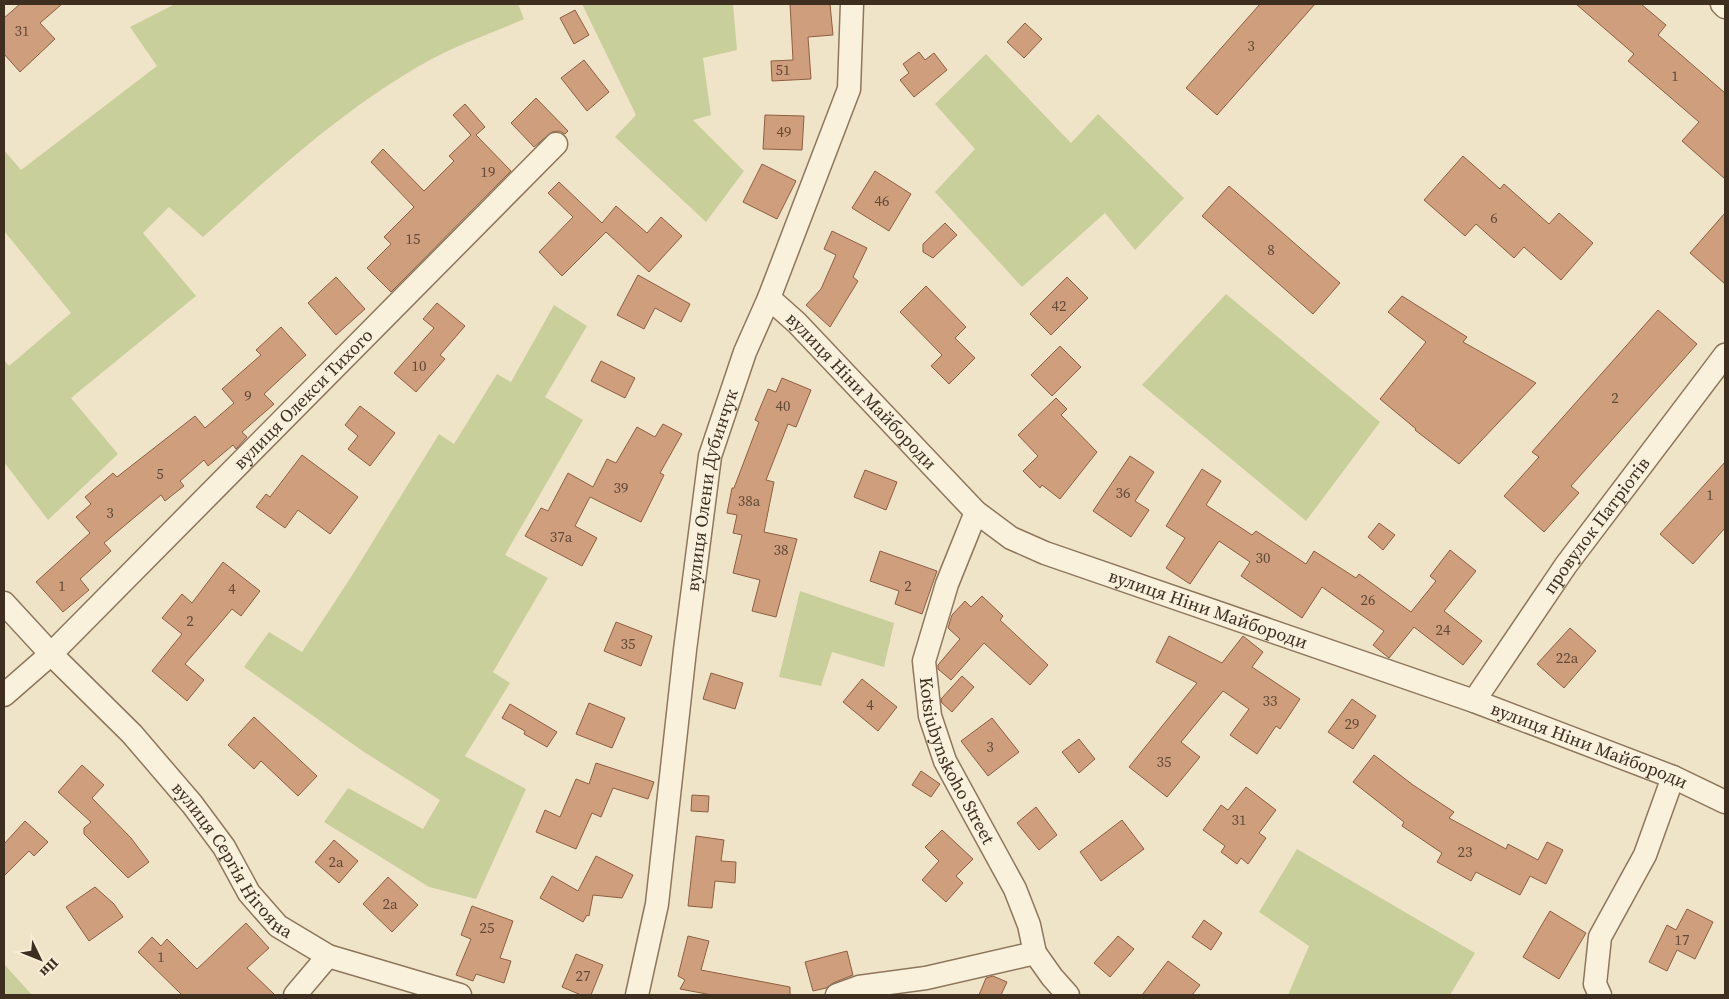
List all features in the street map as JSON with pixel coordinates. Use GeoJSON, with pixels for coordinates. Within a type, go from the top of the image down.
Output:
{"type":"FeatureCollection","features":[{"type":"Feature","properties":{"kind":"street","name":"вулиця Олени Дубинчук"},"geometry":{"type":"LineString","coordinates":[[637,995],[657,904],[685,650],[710,456],[745,352],[769,298],[849,90],[852,4]]}},
{"type":"Feature","properties":{"kind":"street","name":"вулиця Олекси Тихого"},"geometry":{"type":"LineString","coordinates":[[51,654],[556,144]]}},
{"type":"Feature","properties":{"kind":"street","name":"вулиця Ніни Майбороди"},"geometry":{"type":"LineString","coordinates":[[769,298],[797,323],[976,512],[1011,538],[1045,553],[1474,701],[1673,777],[1725,802]]}},
{"type":"Feature","properties":{"kind":"street","name":"провулок Патріотів"},"geometry":{"type":"LineString","coordinates":[[1474,701],[1566,565],[1725,355]]}},
{"type":"Feature","properties":{"kind":"street","name":"Kotsiubynskoho Street"},"geometry":{"type":"LineString","coordinates":[[976,512],[948,584],[924,661],[930,716],[944,761],[1015,889],[1029,925],[1035,953],[1068,995]]}},
{"type":"Feature","properties":{"kind":"street","name":"вулиця Сергія Нігояна"},"geometry":{"type":"LineString","coordinates":[[4,603],[51,654],[132,734],[192,804],[224,847],[249,893],[278,926],[328,956],[460,995]]}},
{"type":"Feature","properties":{"kind":"street"},"geometry":{"type":"LineString","coordinates":[[4,695],[51,654]]}},
{"type":"Feature","properties":{"kind":"street"},"geometry":{"type":"LineString","coordinates":[[1600,995],[1595,984],[1600,937],[1645,855],[1673,777]]}},
{"type":"Feature","properties":{"kind":"street"},"geometry":{"type":"LineString","coordinates":[[837,995],[859,988],[926,978],[1035,953]]}},
{"type":"Feature","properties":{"kind":"street"},"geometry":{"type":"LineString","coordinates":[[295,995],[328,956]]}},
{"type":"Feature","properties":{"kind":"green space"},"geometry":{"type":"Polygon","coordinates":[[[175,4],[518,4],[524,19],[430,60],[369,98],[312,142],[203,237],[169,207],[143,233],[196,296],[71,398],[118,454],[48,520],[4,462],[4,360],[9,366],[71,313],[4,231],[4,150],[21,170],[157,66],[130,27],[175,4]]]}},
{"type":"Feature","properties":{"kind":"green space"},"geometry":{"type":"Polygon","coordinates":[[[582,4],[733,4],[737,50],[703,58],[711,115],[693,120],[744,171],[706,222],[615,137],[636,115],[582,4]]]}},
{"type":"Feature","properties":{"kind":"green space"},"geometry":{"type":"Polygon","coordinates":[[[986,54],[1071,143],[1098,114],[1184,198],[1135,250],[1105,213],[1022,287],[935,192],[975,149],[935,104],[986,54]]]}},
{"type":"Feature","properties":{"kind":"green space"},"geometry":{"type":"Polygon","coordinates":[[[1226,294],[1380,422],[1306,521],[1142,385],[1226,294]]]}},
{"type":"Feature","properties":{"kind":"green space"},"geometry":{"type":"Polygon","coordinates":[[[554,305],[587,326],[545,397],[583,420],[505,555],[548,578],[493,672],[510,683],[465,756],[526,789],[476,899],[429,887],[324,822],[348,788],[423,829],[440,800],[364,752],[244,667],[269,632],[302,652],[351,577],[439,434],[454,444],[497,374],[511,382],[554,305]]]}},
{"type":"Feature","properties":{"kind":"green space"},"geometry":{"type":"Polygon","coordinates":[[[800,591],[894,623],[884,667],[832,652],[821,686],[779,677],[800,591]]]}},
{"type":"Feature","properties":{"kind":"green space"},"geometry":{"type":"Polygon","coordinates":[[[1297,849],[1475,953],[1450,995],[1288,995],[1309,946],[1259,912],[1297,849]]]}},
{"type":"Feature","properties":{"kind":"green space"},"geometry":{"type":"Polygon","coordinates":[[[4,964],[32,995],[4,995],[4,964]]]}},
{"type":"Feature","properties":{"kind":"building"},"geometry":{"type":"Polygon","coordinates":[[[20,4],[62,4],[40,23],[55,39],[20,72],[4,54],[4,18],[20,4]]]}},
{"type":"Feature","properties":{"kind":"building"},"geometry":{"type":"Polygon","coordinates":[[[790,4],[830,4],[833,35],[808,37],[811,79],[772,81],[771,61],[793,60],[790,4]]]}},
{"type":"Feature","properties":{"kind":"building"},"geometry":{"type":"Polygon","coordinates":[[[1260,4],[1315,4],[1217,115],[1186,88],[1260,4]]]}},
{"type":"Feature","properties":{"kind":"building"},"geometry":{"type":"Polygon","coordinates":[[[1576,4],[1641,4],[1666,25],[1658,35],[1725,93],[1725,179],[1682,141],[1699,122],[1628,61],[1634,54],[1576,4]]]}},
{"type":"Feature","properties":{"kind":"building"},"geometry":{"type":"Polygon","coordinates":[[[575,10],[589,35],[574,44],[560,18],[575,10]]]}},
{"type":"Feature","properties":{"kind":"building"},"geometry":{"type":"Polygon","coordinates":[[[1025,23],[1042,39],[1024,58],[1007,42],[1025,23]]]}},
{"type":"Feature","properties":{"kind":"building"},"geometry":{"type":"Polygon","coordinates":[[[919,52],[925,60],[934,53],[947,70],[914,97],[900,80],[909,73],[903,64],[919,52]]]}},
{"type":"Feature","properties":{"kind":"building"},"geometry":{"type":"Polygon","coordinates":[[[584,60],[609,92],[587,111],[561,78],[584,60]]]}},
{"type":"Feature","properties":{"kind":"building"},"geometry":{"type":"Polygon","coordinates":[[[536,98],[568,131],[565,134],[559,131],[552,132],[534,147],[511,123],[536,98]]]}},
{"type":"Feature","properties":{"kind":"building"},"geometry":{"type":"Polygon","coordinates":[[[465,104],[485,127],[476,135],[511,171],[391,292],[367,268],[391,244],[384,237],[414,207],[371,162],[383,149],[424,191],[454,161],[449,156],[471,135],[453,115],[465,104]]]}},
{"type":"Feature","properties":{"kind":"building"},"geometry":{"type":"Polygon","coordinates":[[[765,115],[804,116],[802,150],[763,149],[765,115]]]}},
{"type":"Feature","properties":{"kind":"building"},"geometry":{"type":"Polygon","coordinates":[[[1463,156],[1500,189],[1504,184],[1549,224],[1559,213],[1593,243],[1561,280],[1524,247],[1514,258],[1476,224],[1465,236],[1424,200],[1463,156]]]}},
{"type":"Feature","properties":{"kind":"building"},"geometry":{"type":"Polygon","coordinates":[[[762,164],[796,181],[777,219],[743,202],[762,164]]]}},
{"type":"Feature","properties":{"kind":"building"},"geometry":{"type":"Polygon","coordinates":[[[875,171],[911,194],[889,231],[852,208],[875,171]]]}},
{"type":"Feature","properties":{"kind":"building"},"geometry":{"type":"Polygon","coordinates":[[[559,182],[602,223],[616,206],[647,233],[661,217],[682,236],[649,272],[606,232],[562,276],[539,252],[573,217],[548,193],[559,182]]]}},
{"type":"Feature","properties":{"kind":"building"},"geometry":{"type":"Polygon","coordinates":[[[1229,186],[1340,283],[1313,314],[1202,216],[1229,186]]]}},
{"type":"Feature","properties":{"kind":"building"},"geometry":{"type":"Polygon","coordinates":[[[1725,213],[1725,284],[1690,253],[1725,213]]]}},
{"type":"Feature","properties":{"kind":"building"},"geometry":{"type":"Polygon","coordinates":[[[945,223],[957,235],[933,258],[923,252],[923,244],[945,223]]]}},
{"type":"Feature","properties":{"kind":"building"},"geometry":{"type":"Polygon","coordinates":[[[832,231],[867,248],[853,277],[858,281],[830,327],[806,305],[821,289],[836,255],[824,249],[832,231]]]}},
{"type":"Feature","properties":{"kind":"building"},"geometry":{"type":"Polygon","coordinates":[[[638,275],[690,304],[681,322],[655,308],[644,329],[617,315],[638,275]]]}},
{"type":"Feature","properties":{"kind":"building"},"geometry":{"type":"Polygon","coordinates":[[[336,277],[365,309],[336,335],[308,303],[336,277]]]}},
{"type":"Feature","properties":{"kind":"building"},"geometry":{"type":"Polygon","coordinates":[[[1067,277],[1088,298],[1051,335],[1030,314],[1067,277]]]}},
{"type":"Feature","properties":{"kind":"building"},"geometry":{"type":"Polygon","coordinates":[[[926,286],[966,327],[955,338],[975,358],[949,384],[931,366],[942,355],[900,312],[926,286]]]}},
{"type":"Feature","properties":{"kind":"building"},"geometry":{"type":"Polygon","coordinates":[[[1402,296],[1467,337],[1463,342],[1536,383],[1459,464],[1415,430],[1380,399],[1426,342],[1388,312],[1402,296]]]}},
{"type":"Feature","properties":{"kind":"building"},"geometry":{"type":"Polygon","coordinates":[[[437,303],[465,326],[440,355],[445,359],[416,392],[394,373],[434,328],[423,319],[437,303]]]}},
{"type":"Feature","properties":{"kind":"building"},"geometry":{"type":"Polygon","coordinates":[[[1658,310],[1697,344],[1571,486],[1579,493],[1544,532],[1504,496],[1539,457],[1532,452],[1658,310]]]}},
{"type":"Feature","properties":{"kind":"building"},"geometry":{"type":"Polygon","coordinates":[[[281,327],[306,355],[264,394],[274,404],[242,432],[247,437],[236,449],[233,445],[208,466],[204,460],[180,481],[184,486],[165,501],[161,495],[104,543],[111,551],[80,579],[89,590],[63,612],[36,582],[90,533],[76,517],[91,504],[85,497],[113,473],[117,477],[195,416],[205,428],[234,403],[222,389],[261,355],[256,350],[281,327]]]}},
{"type":"Feature","properties":{"kind":"building"},"geometry":{"type":"Polygon","coordinates":[[[1060,346],[1081,367],[1052,396],[1031,375],[1060,346]]]}},
{"type":"Feature","properties":{"kind":"building"},"geometry":{"type":"Polygon","coordinates":[[[601,361],[635,378],[625,398],[591,381],[601,361]]]}},
{"type":"Feature","properties":{"kind":"building"},"geometry":{"type":"Polygon","coordinates":[[[782,378],[811,390],[796,427],[788,424],[766,480],[774,482],[764,532],[797,539],[776,617],[752,611],[760,580],[733,573],[742,535],[733,533],[737,515],[727,513],[732,488],[734,488],[759,422],[755,420],[768,389],[776,392],[782,378]]]}},
{"type":"Feature","properties":{"kind":"building"},"geometry":{"type":"Polygon","coordinates":[[[1056,398],[1067,409],[1061,415],[1097,452],[1060,499],[1042,485],[1040,488],[1023,471],[1038,456],[1018,435],[1056,398]]]}},
{"type":"Feature","properties":{"kind":"building"},"geometry":{"type":"Polygon","coordinates":[[[360,406],[395,433],[370,466],[348,449],[358,436],[345,425],[360,406]]]}},
{"type":"Feature","properties":{"kind":"building"},"geometry":{"type":"Polygon","coordinates":[[[663,424],[682,434],[660,473],[664,475],[641,522],[590,497],[575,526],[597,538],[582,566],[525,536],[541,508],[548,511],[568,473],[593,487],[607,459],[616,463],[637,427],[655,437],[663,424]]]}},
{"type":"Feature","properties":{"kind":"building"},"geometry":{"type":"Polygon","coordinates":[[[302,455],[358,497],[330,534],[298,510],[285,528],[256,507],[266,494],[270,497],[302,455]]]}},
{"type":"Feature","properties":{"kind":"building"},"geometry":{"type":"Polygon","coordinates":[[[1130,456],[1154,472],[1135,501],[1149,510],[1131,537],[1093,511],[1130,456]]]}},
{"type":"Feature","properties":{"kind":"building"},"geometry":{"type":"Polygon","coordinates":[[[1725,462],[1725,528],[1693,564],[1660,534],[1725,462]]]}},
{"type":"Feature","properties":{"kind":"building"},"geometry":{"type":"Polygon","coordinates":[[[1202,469],[1221,481],[1206,505],[1252,535],[1256,531],[1306,564],[1314,551],[1356,578],[1359,574],[1411,612],[1436,581],[1430,576],[1450,550],[1476,571],[1444,611],[1482,641],[1463,665],[1414,627],[1389,658],[1373,645],[1384,631],[1322,587],[1302,618],[1241,576],[1250,562],[1219,541],[1190,584],[1166,568],[1185,538],[1166,526],[1202,469]]]}},
{"type":"Feature","properties":{"kind":"building"},"geometry":{"type":"Polygon","coordinates":[[[865,470],[897,482],[886,510],[854,497],[865,470]]]}},
{"type":"Feature","properties":{"kind":"building"},"geometry":{"type":"Polygon","coordinates":[[[1379,523],[1395,535],[1383,550],[1368,537],[1379,523]]]}},
{"type":"Feature","properties":{"kind":"building"},"geometry":{"type":"Polygon","coordinates":[[[880,551],[937,571],[922,614],[895,604],[899,591],[870,581],[880,551]]]}},
{"type":"Feature","properties":{"kind":"building"},"geometry":{"type":"Polygon","coordinates":[[[223,562],[260,591],[241,616],[232,609],[185,664],[204,680],[187,701],[152,671],[182,634],[162,618],[182,594],[192,603],[223,562]]]}},
{"type":"Feature","properties":{"kind":"building"},"geometry":{"type":"Polygon","coordinates":[[[982,596],[1003,616],[1000,620],[1048,665],[1030,685],[984,643],[951,680],[938,669],[938,665],[960,639],[948,628],[952,615],[965,601],[971,607],[982,596]]]}},
{"type":"Feature","properties":{"kind":"building"},"geometry":{"type":"Polygon","coordinates":[[[616,622],[652,636],[641,666],[604,651],[616,622]]]}},
{"type":"Feature","properties":{"kind":"building"},"geometry":{"type":"Polygon","coordinates":[[[1570,628],[1596,651],[1564,688],[1537,664],[1570,628]]]}},
{"type":"Feature","properties":{"kind":"building"},"geometry":{"type":"Polygon","coordinates":[[[1169,636],[1222,663],[1243,636],[1263,652],[1252,667],[1300,699],[1280,729],[1276,726],[1257,754],[1230,735],[1249,709],[1223,691],[1181,742],[1200,757],[1167,797],[1129,767],[1197,683],[1156,662],[1169,636]]]}},
{"type":"Feature","properties":{"kind":"building"},"geometry":{"type":"Polygon","coordinates":[[[711,673],[743,683],[735,709],[703,699],[711,673]]]}},
{"type":"Feature","properties":{"kind":"building"},"geometry":{"type":"Polygon","coordinates":[[[962,676],[974,687],[952,712],[942,703],[941,699],[962,676]]]}},
{"type":"Feature","properties":{"kind":"building"},"geometry":{"type":"Polygon","coordinates":[[[862,679],[897,707],[878,731],[843,702],[862,679]]]}},
{"type":"Feature","properties":{"kind":"building"},"geometry":{"type":"Polygon","coordinates":[[[1352,699],[1376,716],[1353,749],[1328,732],[1352,699]]]}},
{"type":"Feature","properties":{"kind":"building"},"geometry":{"type":"Polygon","coordinates":[[[589,703],[625,718],[612,748],[576,734],[589,703]]]}},
{"type":"Feature","properties":{"kind":"building"},"geometry":{"type":"Polygon","coordinates":[[[510,704],[557,732],[547,747],[524,734],[525,731],[502,718],[510,704]]]}},
{"type":"Feature","properties":{"kind":"building"},"geometry":{"type":"Polygon","coordinates":[[[254,717],[317,776],[298,796],[261,761],[254,769],[228,745],[254,717]]]}},
{"type":"Feature","properties":{"kind":"building"},"geometry":{"type":"Polygon","coordinates":[[[992,718],[1019,752],[988,776],[961,741],[992,718]]]}},
{"type":"Feature","properties":{"kind":"building"},"geometry":{"type":"Polygon","coordinates":[[[1079,739],[1095,759],[1079,773],[1062,752],[1079,739]]]}},
{"type":"Feature","properties":{"kind":"building"},"geometry":{"type":"Polygon","coordinates":[[[1374,755],[1413,785],[1454,812],[1449,818],[1506,849],[1508,844],[1538,860],[1547,842],[1563,850],[1546,884],[1530,876],[1520,895],[1476,872],[1471,881],[1437,862],[1442,853],[1402,826],[1404,822],[1353,782],[1374,755]]]}},
{"type":"Feature","properties":{"kind":"building"},"geometry":{"type":"Polygon","coordinates":[[[596,763],[654,782],[648,799],[613,788],[601,817],[592,813],[576,849],[536,832],[545,810],[560,817],[576,779],[589,784],[596,763]]]}},
{"type":"Feature","properties":{"kind":"building"},"geometry":{"type":"Polygon","coordinates":[[[82,765],[104,785],[92,798],[131,838],[149,862],[128,878],[84,834],[84,828],[91,822],[58,792],[82,765]]]}},
{"type":"Feature","properties":{"kind":"building"},"geometry":{"type":"Polygon","coordinates":[[[921,771],[940,784],[931,797],[912,785],[921,771]]]}},
{"type":"Feature","properties":{"kind":"building"},"geometry":{"type":"Polygon","coordinates":[[[1246,787],[1276,810],[1259,833],[1266,838],[1248,864],[1241,858],[1237,864],[1221,852],[1225,846],[1203,830],[1221,805],[1228,810],[1246,787]]]}},
{"type":"Feature","properties":{"kind":"building"},"geometry":{"type":"Polygon","coordinates":[[[692,795],[709,796],[708,812],[691,811],[692,795]]]}},
{"type":"Feature","properties":{"kind":"building"},"geometry":{"type":"Polygon","coordinates":[[[1036,807],[1057,835],[1039,850],[1017,823],[1036,807]]]}},
{"type":"Feature","properties":{"kind":"building"},"geometry":{"type":"Polygon","coordinates":[[[1122,820],[1144,849],[1101,881],[1080,852],[1122,820]]]}},
{"type":"Feature","properties":{"kind":"building"},"geometry":{"type":"Polygon","coordinates":[[[25,821],[48,842],[34,856],[29,851],[4,876],[4,844],[25,821]]]}},
{"type":"Feature","properties":{"kind":"building"},"geometry":{"type":"Polygon","coordinates":[[[942,830],[973,859],[956,876],[963,883],[946,902],[922,880],[939,861],[925,847],[942,830]]]}},
{"type":"Feature","properties":{"kind":"building"},"geometry":{"type":"Polygon","coordinates":[[[696,836],[724,840],[721,861],[736,862],[735,883],[715,881],[712,908],[688,906],[696,836]]]}},
{"type":"Feature","properties":{"kind":"building"},"geometry":{"type":"Polygon","coordinates":[[[334,840],[358,861],[339,883],[315,862],[334,840]]]}},
{"type":"Feature","properties":{"kind":"building"},"geometry":{"type":"Polygon","coordinates":[[[596,856],[633,875],[622,898],[593,895],[589,916],[587,915],[583,922],[540,898],[552,876],[578,891],[596,856]]]}},
{"type":"Feature","properties":{"kind":"building"},"geometry":{"type":"Polygon","coordinates":[[[388,877],[418,905],[392,932],[363,904],[388,877]]]}},
{"type":"Feature","properties":{"kind":"building"},"geometry":{"type":"Polygon","coordinates":[[[95,887],[114,904],[123,917],[89,941],[66,907],[95,887]]]}},
{"type":"Feature","properties":{"kind":"building"},"geometry":{"type":"Polygon","coordinates":[[[472,906],[513,921],[500,958],[511,961],[504,983],[476,974],[473,981],[456,975],[471,939],[461,935],[472,906]]]}},
{"type":"Feature","properties":{"kind":"building"},"geometry":{"type":"Polygon","coordinates":[[[1687,909],[1713,922],[1695,959],[1677,950],[1667,971],[1649,962],[1667,925],[1676,930],[1687,909]]]}},
{"type":"Feature","properties":{"kind":"building"},"geometry":{"type":"Polygon","coordinates":[[[1550,911],[1586,933],[1559,979],[1523,957],[1550,911]]]}},
{"type":"Feature","properties":{"kind":"building"},"geometry":{"type":"Polygon","coordinates":[[[1204,920],[1222,933],[1211,950],[1192,937],[1204,920]]]}},
{"type":"Feature","properties":{"kind":"building"},"geometry":{"type":"Polygon","coordinates":[[[246,923],[269,948],[247,968],[275,995],[182,995],[138,952],[152,937],[161,946],[167,939],[197,969],[246,923]]]}},
{"type":"Feature","properties":{"kind":"building"},"geometry":{"type":"Polygon","coordinates":[[[688,936],[709,941],[701,970],[790,987],[790,995],[712,995],[680,989],[685,980],[678,976],[688,936]]]}},
{"type":"Feature","properties":{"kind":"building"},"geometry":{"type":"Polygon","coordinates":[[[1118,936],[1134,949],[1110,977],[1094,963],[1118,936]]]}},
{"type":"Feature","properties":{"kind":"building"},"geometry":{"type":"Polygon","coordinates":[[[847,951],[853,975],[826,988],[813,991],[805,962],[847,951]]]}},
{"type":"Feature","properties":{"kind":"building"},"geometry":{"type":"Polygon","coordinates":[[[576,954],[603,965],[591,995],[581,995],[562,987],[576,954]]]}},
{"type":"Feature","properties":{"kind":"building"},"geometry":{"type":"Polygon","coordinates":[[[1168,961],[1200,985],[1192,995],[1142,995],[1168,961]]]}},
{"type":"Feature","properties":{"kind":"building"},"geometry":{"type":"Polygon","coordinates":[[[993,976],[1007,982],[1001,995],[979,995],[986,978],[993,976]]]}}]}
